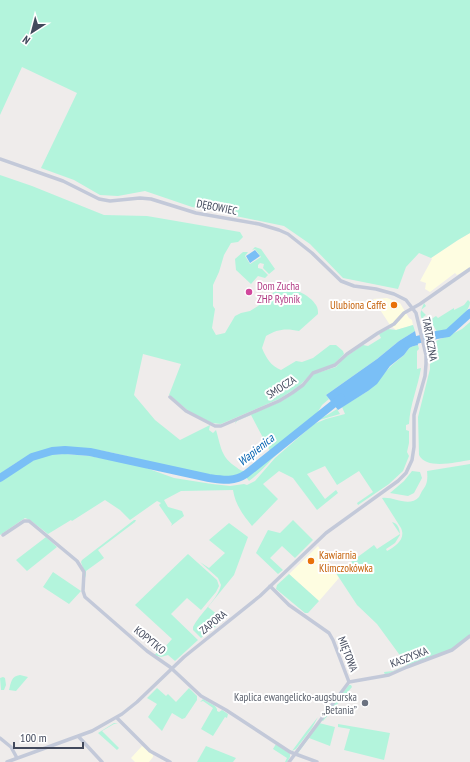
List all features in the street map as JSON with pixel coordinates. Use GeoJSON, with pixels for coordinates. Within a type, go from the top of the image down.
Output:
{"type":"FeatureCollection","features":[{"type":"Feature","properties":{"kind":"street","name":"DĘBOWIEC"},"geometry":{"type":"LineString","coordinates":[[0,159],[63,181],[99,199],[110,202],[140,198],[151,199],[196,213],[259,224],[279,230],[288,234],[312,253],[341,281],[354,286],[394,294],[406,300],[413,308]]}},
{"type":"Feature","properties":{"kind":"street","name":"TARTACZNA"},"geometry":{"type":"LineString","coordinates":[[410,464],[414,447],[414,415],[426,372],[426,359],[420,327],[413,308],[470,269]]}},
{"type":"Feature","properties":{"kind":"street","name":"SMOCZA"},"geometry":{"type":"LineString","coordinates":[[170,397],[186,411],[215,426],[221,426],[279,401],[303,385],[313,373],[335,365],[347,354],[378,333],[391,327],[404,313],[413,308]]}},
{"type":"Feature","properties":{"kind":"street","name":"ZAPORA"},"geometry":{"type":"LineString","coordinates":[[7,762],[101,727],[116,718],[137,702],[171,669],[270,586],[332,529],[396,483],[403,476],[410,464]]}},
{"type":"Feature","properties":{"kind":"street","name":"KOPYTKO"},"geometry":{"type":"LineString","coordinates":[[3,535],[24,520],[30,521],[77,561],[84,572],[83,591],[85,597],[147,652],[171,669],[201,696],[226,710],[294,754],[317,762]]}},
{"type":"Feature","properties":{"kind":"street","name":"MIĘTOWA"},"geometry":{"type":"LineString","coordinates":[[270,586],[289,605],[329,634],[333,640],[349,682],[288,762]]}},
{"type":"Feature","properties":{"kind":"street","name":"KASZYSKA"},"geometry":{"type":"LineString","coordinates":[[349,682],[389,675],[452,650],[470,636]]}},
{"type":"Feature","properties":{"kind":"street"},"geometry":{"type":"LineString","coordinates":[[116,718],[150,751],[170,762]]}},
{"type":"Feature","properties":{"kind":"street"},"geometry":{"type":"LineString","coordinates":[[78,736],[102,762]]}},
{"type":"Feature","properties":{"kind":"street"},"geometry":{"type":"LineString","coordinates":[[0,738],[11,747],[17,758]]}},
{"type":"Feature","properties":{"kind":"shaded area"},"geometry":{"type":"Polygon","coordinates":[[[470,233],[470,268],[457,275],[455,273],[430,292],[425,289],[426,283],[420,281],[432,259],[431,258],[470,233]]]}},
{"type":"Feature","properties":{"kind":"shaded area"},"geometry":{"type":"Polygon","coordinates":[[[387,298],[400,303],[409,318],[412,320],[413,325],[396,330],[390,325],[373,299],[387,298]]]}},
{"type":"Feature","properties":{"kind":"shaded area"},"geometry":{"type":"Polygon","coordinates":[[[318,546],[339,578],[319,601],[289,574],[318,546]]]}},
{"type":"Feature","properties":{"kind":"shaded area"},"geometry":{"type":"Polygon","coordinates":[[[142,746],[153,755],[153,757],[149,762],[135,762],[131,758],[142,746]]]}},
{"type":"Feature","properties":{"kind":"green space"},"geometry":{"type":"Polygon","coordinates":[[[0,0],[470,0],[470,233],[431,258],[419,253],[406,267],[398,289],[343,278],[310,244],[284,226],[192,207],[145,191],[118,196],[100,195],[74,180],[41,168],[77,93],[22,67],[0,115],[0,0]]]}},
{"type":"Feature","properties":{"kind":"green space"},"geometry":{"type":"Polygon","coordinates":[[[0,175],[32,186],[104,215],[147,216],[240,232],[243,237],[238,242],[231,243],[224,255],[213,285],[213,306],[215,309],[212,328],[216,335],[225,333],[235,316],[250,311],[258,306],[281,286],[300,292],[313,301],[317,307],[318,314],[299,331],[282,330],[266,336],[262,348],[265,355],[272,364],[281,370],[296,361],[302,362],[313,358],[330,345],[336,345],[343,351],[344,354],[331,367],[313,372],[298,387],[279,399],[221,424],[212,423],[190,412],[169,395],[181,364],[143,354],[134,395],[155,420],[180,440],[210,425],[209,430],[213,433],[216,430],[224,455],[241,471],[245,471],[270,451],[251,415],[237,421],[235,424],[236,421],[280,402],[293,394],[314,374],[336,367],[344,358],[363,345],[368,346],[381,338],[379,334],[388,329],[396,330],[413,325],[415,331],[399,341],[377,359],[326,395],[329,399],[322,405],[316,415],[244,474],[234,478],[220,478],[190,473],[136,458],[98,450],[78,448],[60,448],[37,452],[20,460],[0,474],[0,175]]]}},
{"type":"Feature","properties":{"kind":"green space"},"geometry":{"type":"Polygon","coordinates":[[[255,247],[261,249],[275,269],[269,274],[263,268],[264,264],[260,263],[258,268],[262,269],[268,275],[265,278],[258,276],[251,284],[236,270],[235,259],[243,252],[248,252],[245,256],[250,264],[261,257],[255,249],[252,250],[255,247]]]}},
{"type":"Feature","properties":{"kind":"green space"},"geometry":{"type":"Polygon","coordinates":[[[468,300],[470,302],[466,311],[458,322],[442,332],[437,332],[433,325],[424,326],[421,316],[421,310],[426,315],[423,317],[425,319],[423,321],[424,324],[436,316],[438,318],[454,308],[454,310],[464,305],[468,300]]]}},
{"type":"Feature","properties":{"kind":"green space"},"geometry":{"type":"Polygon","coordinates":[[[424,303],[426,306],[421,310],[422,307],[424,303]]]}},
{"type":"Feature","properties":{"kind":"green space"},"geometry":{"type":"Polygon","coordinates":[[[470,322],[470,460],[435,464],[423,460],[419,455],[418,417],[430,369],[430,349],[432,344],[462,329],[470,322]]]}},
{"type":"Feature","properties":{"kind":"green space"},"geometry":{"type":"Polygon","coordinates":[[[418,345],[417,369],[421,368],[409,424],[406,425],[406,430],[409,431],[407,452],[409,456],[403,471],[389,484],[358,505],[357,503],[373,492],[359,471],[337,485],[325,466],[307,474],[325,499],[336,490],[338,493],[317,510],[293,478],[279,471],[263,484],[278,499],[252,526],[240,509],[233,490],[181,491],[164,500],[168,507],[182,511],[184,516],[171,526],[172,524],[159,505],[161,503],[157,501],[130,520],[120,510],[105,500],[48,534],[30,520],[25,518],[0,535],[0,482],[33,460],[48,455],[65,454],[89,456],[138,465],[174,478],[230,486],[247,485],[255,481],[275,458],[314,424],[345,414],[342,407],[368,391],[410,347],[418,345]]]}},
{"type":"Feature","properties":{"kind":"green space"},"geometry":{"type":"Polygon","coordinates":[[[337,409],[340,414],[316,421],[329,414],[337,409]]]}},
{"type":"Feature","properties":{"kind":"green space"},"geometry":{"type":"Polygon","coordinates":[[[286,445],[283,449],[249,481],[246,477],[286,445]]]}},
{"type":"Feature","properties":{"kind":"green space"},"geometry":{"type":"Polygon","coordinates":[[[470,464],[470,635],[457,646],[446,652],[408,665],[385,675],[384,672],[393,671],[407,665],[377,624],[357,605],[336,573],[374,545],[377,549],[400,534],[395,543],[386,549],[387,551],[399,542],[402,532],[382,498],[411,502],[419,497],[426,484],[427,471],[470,464]]]}},
{"type":"Feature","properties":{"kind":"green space"},"geometry":{"type":"Polygon","coordinates":[[[412,471],[420,472],[422,478],[414,493],[408,496],[390,493],[404,481],[412,471]]]}},
{"type":"Feature","properties":{"kind":"green space"},"geometry":{"type":"Polygon","coordinates":[[[136,520],[135,522],[98,550],[104,558],[86,571],[86,578],[81,562],[82,560],[136,520]]]}},
{"type":"Feature","properties":{"kind":"green space"},"geometry":{"type":"Polygon","coordinates":[[[293,520],[313,540],[295,558],[282,546],[270,558],[283,570],[278,574],[256,553],[268,530],[280,533],[293,520]]]}},
{"type":"Feature","properties":{"kind":"green space"},"geometry":{"type":"Polygon","coordinates":[[[392,522],[397,525],[400,534],[392,522]]]}},
{"type":"Feature","properties":{"kind":"green space"},"geometry":{"type":"Polygon","coordinates":[[[229,523],[248,537],[234,575],[213,600],[221,585],[218,578],[200,562],[209,568],[225,553],[209,540],[229,523]]]}},
{"type":"Feature","properties":{"kind":"green space"},"geometry":{"type":"Polygon","coordinates":[[[46,537],[57,547],[27,571],[16,560],[46,537]]]}},
{"type":"Feature","properties":{"kind":"green space"},"geometry":{"type":"Polygon","coordinates":[[[188,554],[217,580],[219,586],[201,610],[187,598],[171,614],[198,640],[175,661],[168,655],[161,657],[154,655],[164,648],[172,639],[135,605],[188,554]]]}},
{"type":"Feature","properties":{"kind":"green space"},"geometry":{"type":"Polygon","coordinates":[[[53,572],[81,591],[69,604],[43,587],[53,572]]]}},
{"type":"Feature","properties":{"kind":"green space"},"geometry":{"type":"Polygon","coordinates":[[[289,574],[319,601],[308,613],[305,613],[276,589],[277,585],[289,574]]]}},
{"type":"Feature","properties":{"kind":"green space"},"geometry":{"type":"Polygon","coordinates":[[[211,603],[208,607],[224,620],[201,638],[193,630],[193,627],[200,616],[211,603]]]}},
{"type":"Feature","properties":{"kind":"green space"},"geometry":{"type":"Polygon","coordinates":[[[20,675],[28,677],[16,691],[9,690],[13,678],[20,675]]]}},
{"type":"Feature","properties":{"kind":"green space"},"geometry":{"type":"Polygon","coordinates":[[[0,678],[5,678],[6,685],[4,690],[1,690],[0,678]]]}},
{"type":"Feature","properties":{"kind":"green space"},"geometry":{"type":"Polygon","coordinates":[[[349,685],[352,687],[323,721],[321,720],[349,685]]]}},
{"type":"Feature","properties":{"kind":"green space"},"geometry":{"type":"Polygon","coordinates":[[[157,688],[166,696],[168,694],[176,702],[189,688],[197,696],[197,700],[185,718],[182,719],[172,713],[162,731],[148,717],[157,704],[147,698],[157,688]]]}},
{"type":"Feature","properties":{"kind":"green space"},"geometry":{"type":"Polygon","coordinates":[[[203,699],[215,706],[217,711],[219,712],[222,710],[228,714],[227,718],[225,717],[213,736],[201,729],[213,708],[203,701],[200,702],[203,699]]]}},
{"type":"Feature","properties":{"kind":"green space"},"geometry":{"type":"Polygon","coordinates":[[[318,717],[312,728],[296,749],[292,751],[306,732],[318,717]]]}},
{"type":"Feature","properties":{"kind":"green space"},"geometry":{"type":"Polygon","coordinates":[[[114,723],[118,724],[114,724],[102,731],[119,748],[117,750],[98,733],[114,723]]]}},
{"type":"Feature","properties":{"kind":"green space"},"geometry":{"type":"Polygon","coordinates":[[[319,723],[335,727],[330,746],[309,738],[298,753],[298,751],[319,723]]]}},
{"type":"Feature","properties":{"kind":"green space"},"geometry":{"type":"Polygon","coordinates":[[[338,724],[390,733],[384,760],[344,750],[350,729],[338,727],[338,724]]]}},
{"type":"Feature","properties":{"kind":"green space"},"geometry":{"type":"Polygon","coordinates":[[[276,744],[290,754],[287,762],[285,762],[287,758],[273,749],[276,744]]]}},
{"type":"Feature","properties":{"kind":"green space"},"geometry":{"type":"Polygon","coordinates":[[[206,746],[236,758],[233,762],[197,762],[206,746]]]}},
{"type":"Feature","properties":{"kind":"water"},"geometry":{"type":"Polygon","coordinates":[[[255,250],[260,256],[250,263],[246,256],[255,250]]]}},
{"type":"Feature","properties":{"kind":"water"},"geometry":{"type":"Polygon","coordinates":[[[415,331],[418,345],[410,347],[404,355],[390,366],[377,384],[338,410],[326,395],[377,359],[399,341],[415,331]]]}},
{"type":"Feature","properties":{"kind":"waterway","name":"Wapienica"},"geometry":{"type":"LineString","coordinates":[[408,344],[431,336],[448,333],[470,313]]}},
{"type":"Feature","properties":{"kind":"waterway","name":"Wapienica"},"geometry":{"type":"LineString","coordinates":[[0,478],[32,457],[52,451],[65,450],[90,452],[209,478],[224,480],[242,477],[341,398]]}},
{"type":"Feature","properties":{"kind":"place","name":"Dom Zucha ZHP Rybnik"},"geometry":{"type":"Point","coordinates":[249,292]}},
{"type":"Feature","properties":{"kind":"place","name":"Ulubiona Caffe"},"geometry":{"type":"Point","coordinates":[394,305]}},
{"type":"Feature","properties":{"kind":"place","name":"Kawiarnia Klimczokówka"},"geometry":{"type":"Point","coordinates":[311,561]}},
{"type":"Feature","properties":{"kind":"place","name":"Kaplica ewangelicko-augsburska „Betania”"},"geometry":{"type":"Point","coordinates":[365,703]}}]}
